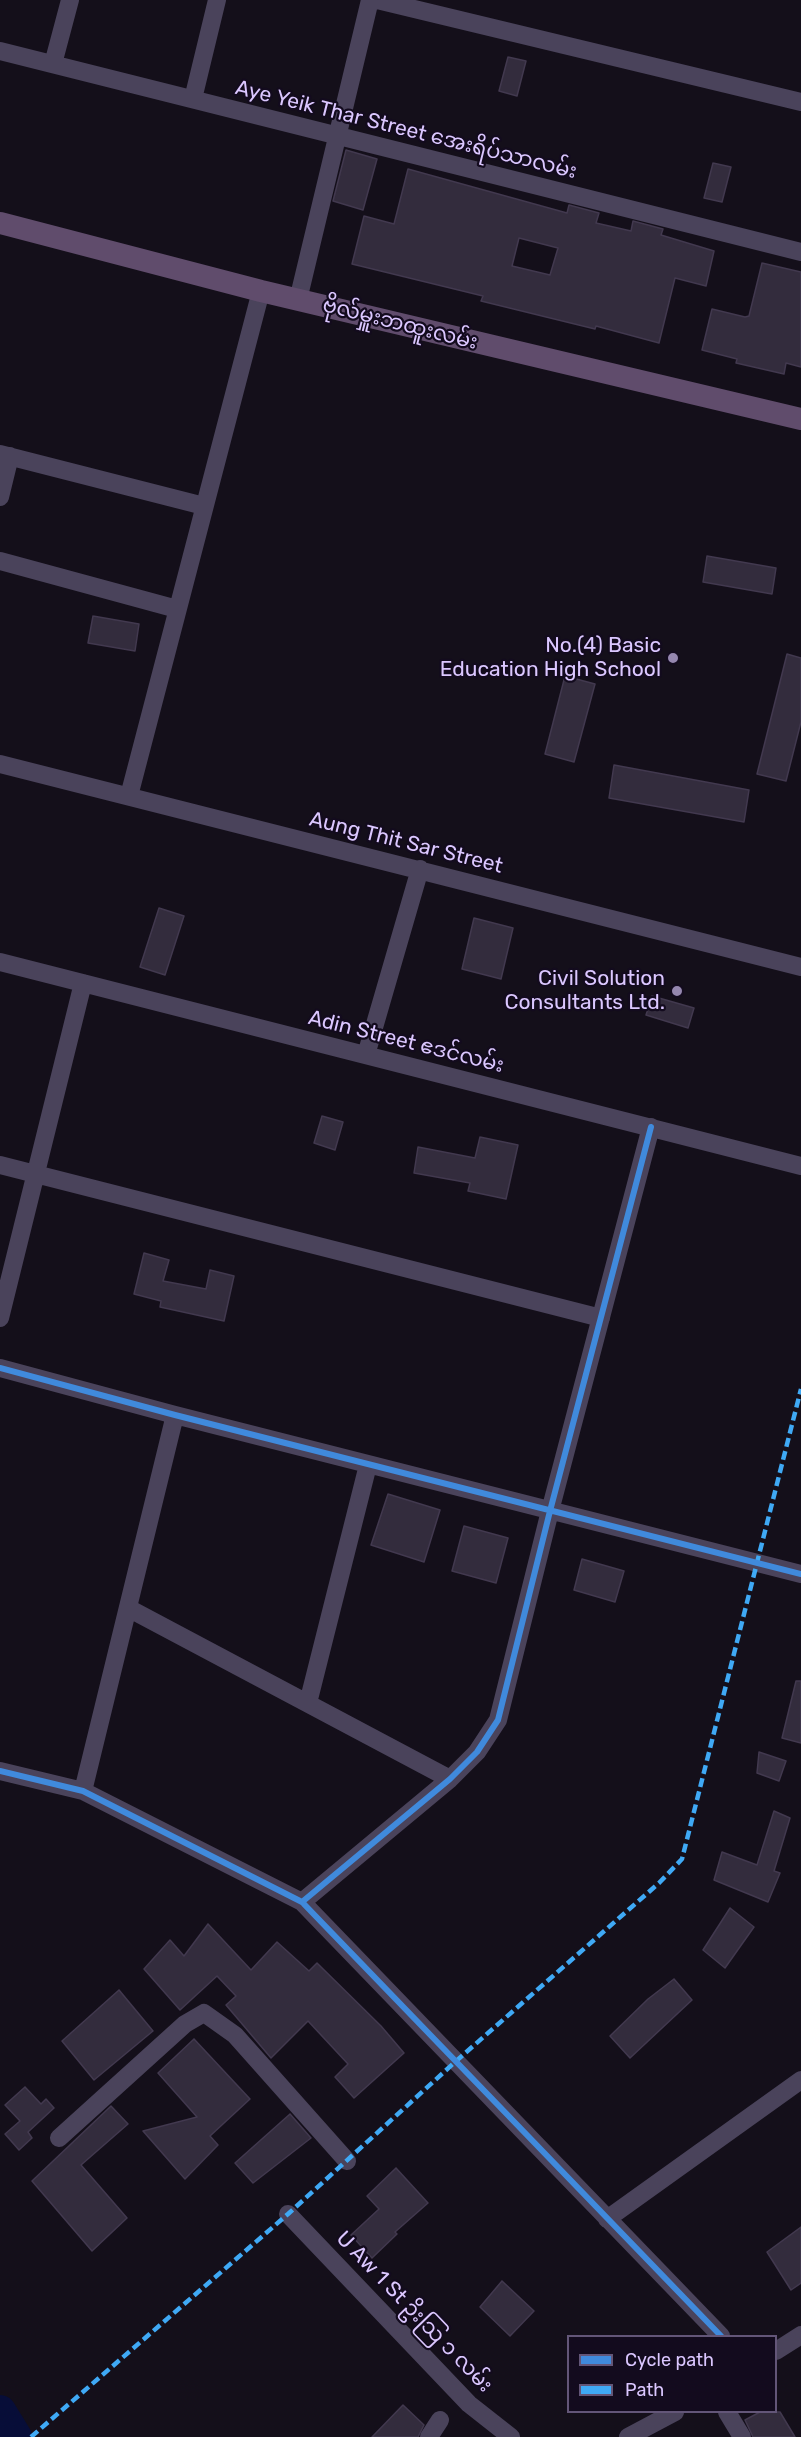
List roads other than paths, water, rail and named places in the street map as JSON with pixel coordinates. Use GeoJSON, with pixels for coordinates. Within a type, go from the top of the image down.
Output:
{"type":"FeatureCollection","features":[{"type":"Feature","properties":{"kind":"main road","name":"ဗိုလ်မှူးဘထူးလမ်း"},"geometry":{"type":"LineString","coordinates":[[0,222],[261,291],[801,419]]}},
{"type":"Feature","properties":{"kind":"street"},"geometry":{"type":"LineString","coordinates":[[53,64],[70,0]]}},
{"type":"Feature","properties":{"kind":"street"},"geometry":{"type":"LineString","coordinates":[[192,99],[217,0]]}},
{"type":"Feature","properties":{"kind":"street"},"geometry":{"type":"LineString","coordinates":[[298,300],[370,0]]}},
{"type":"Feature","properties":{"kind":"street"},"geometry":{"type":"LineString","coordinates":[[377,0],[801,102]]}},
{"type":"Feature","properties":{"kind":"street","name":"Aye Yeik Thar Street အေးရိပ်သာလမ်း"},"geometry":{"type":"LineString","coordinates":[[0,51],[801,252]]}},
{"type":"Feature","properties":{"kind":"street"},"geometry":{"type":"LineString","coordinates":[[129,796],[261,291]]}},
{"type":"Feature","properties":{"kind":"street"},"geometry":{"type":"LineString","coordinates":[[0,497],[5,455],[204,506]]}},
{"type":"Feature","properties":{"kind":"street"},"geometry":{"type":"LineString","coordinates":[[0,561],[177,609]]}},
{"type":"Feature","properties":{"kind":"street","name":"Aung Thit Sar Street"},"geometry":{"type":"LineString","coordinates":[[0,764],[801,967]]}},
{"type":"Feature","properties":{"kind":"street"},"geometry":{"type":"LineString","coordinates":[[366,1055],[420,869]]}},
{"type":"Feature","properties":{"kind":"street","name":"Adin Street ဧဒင်လမ်း"},"geometry":{"type":"LineString","coordinates":[[0,962],[801,1166]]}},
{"type":"Feature","properties":{"kind":"street"},"geometry":{"type":"LineString","coordinates":[[0,1318],[38,1174],[83,983]]}},
{"type":"Feature","properties":{"kind":"street"},"geometry":{"type":"LineString","coordinates":[[302,1902],[450,1779],[477,1752],[498,1720],[550,1511],[651,1127]]}},
{"type":"Feature","properties":{"kind":"street"},"geometry":{"type":"LineString","coordinates":[[0,1165],[601,1318]]}},
{"type":"Feature","properties":{"kind":"street"},"geometry":{"type":"LineString","coordinates":[[0,1368],[368,1465],[801,1574]]}},
{"type":"Feature","properties":{"kind":"street"},"geometry":{"type":"LineString","coordinates":[[83,1791],[175,1415]]}},
{"type":"Feature","properties":{"kind":"street"},"geometry":{"type":"LineString","coordinates":[[308,1703],[368,1465]]}},
{"type":"Feature","properties":{"kind":"street"},"geometry":{"type":"LineString","coordinates":[[128,1608],[450,1779]]}},
{"type":"Feature","properties":{"kind":"street"},"geometry":{"type":"LineString","coordinates":[[0,1771],[83,1791],[302,1902],[720,2335]]}},
{"type":"Feature","properties":{"kind":"street"},"geometry":{"type":"LineString","coordinates":[[59,2138],[185,2024],[204,2013],[235,2035],[347,2161]]}},
{"type":"Feature","properties":{"kind":"street"},"geometry":{"type":"LineString","coordinates":[[607,2219],[801,2080]]}},
{"type":"Feature","properties":{"kind":"street","name":"U Aw 1 St ဥိးသြ ၁ လမ်း"},"geometry":{"type":"LineString","coordinates":[[288,2214],[469,2404],[511,2437]]}},
{"type":"Feature","properties":{"kind":"street"},"geometry":{"type":"LineString","coordinates":[[777,2350],[801,2336]]}},
{"type":"Feature","properties":{"kind":"street"},"geometry":{"type":"LineString","coordinates":[[628,2437],[673,2413]]}},
{"type":"Feature","properties":{"kind":"street"},"geometry":{"type":"LineString","coordinates":[[728,2413],[742,2437]]}},
{"type":"Feature","properties":{"kind":"street"},"geometry":{"type":"LineString","coordinates":[[429,2437],[440,2421]]}},
{"type":"Feature","properties":{"kind":"waterway"},"geometry":{"type":"LineString","coordinates":[[0,2411],[16,2437]]}},
{"type":"Feature","properties":{"kind":"place","name":"No.(4) Basic Education High School"},"geometry":{"type":"Point","coordinates":[673,658]}},
{"type":"Feature","properties":{"kind":"place","name":"Civil Solution Consultants Ltd."},"geometry":{"type":"Point","coordinates":[677,991]}}]}
